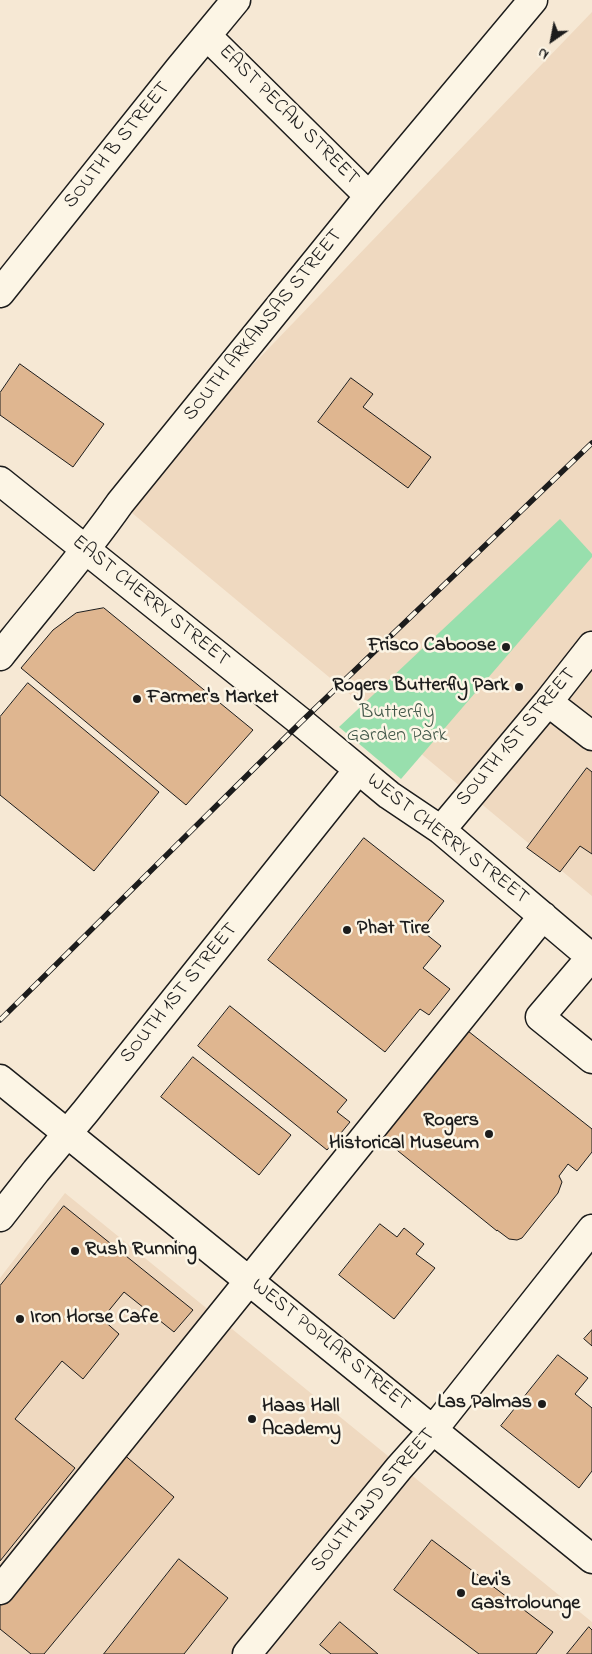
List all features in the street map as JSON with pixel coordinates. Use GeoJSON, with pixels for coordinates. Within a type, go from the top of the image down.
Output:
{"type":"FeatureCollection","features":[{"type":"Feature","properties":{"kind":"street","name":"SOUTH B STREET"},"geometry":{"type":"LineString","coordinates":[[0,293],[236,0]]}},
{"type":"Feature","properties":{"kind":"street","name":"SOUTH ARKANSAS STREET"},"geometry":{"type":"LineString","coordinates":[[0,656],[86,551],[120,503],[369,196],[533,0]]}},
{"type":"Feature","properties":{"kind":"street","name":"EAST PECAN STREET"},"geometry":{"type":"LineString","coordinates":[[207,36],[369,196]]}},
{"type":"Feature","properties":{"kind":"street","name":"EAST CHERRY STREET"},"geometry":{"type":"LineString","coordinates":[[0,481],[301,722]]}},
{"type":"Feature","properties":{"kind":"street","name":"SOUTH 1ST STREET"},"geometry":{"type":"LineString","coordinates":[[440,830],[548,702],[592,646]]}},
{"type":"Feature","properties":{"kind":"street"},"geometry":{"type":"LineString","coordinates":[[548,702],[592,736]]}},
{"type":"Feature","properties":{"kind":"street","name":"WEST CHERRY STREET"},"geometry":{"type":"LineString","coordinates":[[301,722],[389,795],[440,830],[591,957]]}},
{"type":"Feature","properties":{"kind":"street","name":"SOUTH 1ST STREET"},"geometry":{"type":"LineString","coordinates":[[0,1217],[358,770]]}},
{"type":"Feature","properties":{"kind":"street"},"geometry":{"type":"LineString","coordinates":[[0,1590],[543,916]]}},
{"type":"Feature","properties":{"kind":"street"},"geometry":{"type":"LineString","coordinates":[[591,957],[540,1017],[592,1059]]}},
{"type":"Feature","properties":{"kind":"street","name":"WEST POPLAR STREET"},"geometry":{"type":"LineString","coordinates":[[0,1079],[592,1559]]}},
{"type":"Feature","properties":{"kind":"street","name":"SOUTH 2ND STREET"},"geometry":{"type":"LineString","coordinates":[[247,1654],[399,1468],[433,1430],[592,1228]]}},
{"type":"Feature","properties":{"kind":"shaded area"},"geometry":{"type":"Polygon","coordinates":[[[592,12],[592,896],[120,503],[592,12]]]}},
{"type":"Feature","properties":{"kind":"shaded area"},"geometry":{"type":"Polygon","coordinates":[[[65,1193],[592,1622],[592,1654],[0,1654],[0,1278],[65,1193]]]}},
{"type":"Feature","properties":{"kind":"green space","name":"Butterfly Garden Park"},"geometry":{"type":"Polygon","coordinates":[[[560,519],[592,554],[592,557],[401,779],[339,727],[560,519]]]}},
{"type":"Feature","properties":{"kind":"building"},"geometry":{"type":"Polygon","coordinates":[[[20,364],[104,424],[73,467],[0,415],[0,393],[20,364]]]}},
{"type":"Feature","properties":{"kind":"building"},"geometry":{"type":"Polygon","coordinates":[[[351,378],[373,394],[363,407],[431,457],[408,488],[318,422],[351,378]]]}},
{"type":"Feature","properties":{"kind":"building","name":"Farmer's Market"},"geometry":{"type":"Polygon","coordinates":[[[104,608],[253,730],[186,805],[21,668],[53,630],[76,613],[104,608]]]}},
{"type":"Feature","properties":{"kind":"building"},"geometry":{"type":"Polygon","coordinates":[[[28,683],[159,792],[94,871],[0,795],[0,717],[28,683]]]}},
{"type":"Feature","properties":{"kind":"building"},"geometry":{"type":"Polygon","coordinates":[[[587,768],[592,772],[592,854],[580,846],[560,872],[527,848],[587,768]]]}},
{"type":"Feature","properties":{"kind":"building"},"geometry":{"type":"Polygon","coordinates":[[[364,838],[444,901],[421,930],[441,946],[423,968],[450,989],[429,1015],[420,1009],[385,1052],[268,960],[364,838]]]}},
{"type":"Feature","properties":{"kind":"building"},"geometry":{"type":"Polygon","coordinates":[[[230,1006],[347,1100],[337,1112],[350,1122],[327,1150],[198,1046],[230,1006]]]}},
{"type":"Feature","properties":{"kind":"building","name":"Rogers Historical Museum"},"geometry":{"type":"Polygon","coordinates":[[[468,1031],[592,1129],[592,1152],[577,1171],[568,1164],[559,1176],[562,1182],[558,1193],[522,1238],[517,1240],[509,1239],[497,1231],[382,1138],[468,1031]]]}},
{"type":"Feature","properties":{"kind":"building"},"geometry":{"type":"Polygon","coordinates":[[[193,1057],[291,1135],[259,1175],[161,1097],[193,1057]]]}},
{"type":"Feature","properties":{"kind":"building"},"geometry":{"type":"Polygon","coordinates":[[[64,1206],[193,1310],[174,1332],[124,1292],[102,1319],[119,1334],[83,1379],[62,1361],[15,1419],[75,1468],[0,1561],[0,1286],[64,1206]]]}},
{"type":"Feature","properties":{"kind":"building"},"geometry":{"type":"Polygon","coordinates":[[[380,1224],[397,1237],[404,1228],[424,1244],[416,1254],[435,1268],[394,1319],[339,1275],[380,1224]]]}},
{"type":"Feature","properties":{"kind":"building"},"geometry":{"type":"Polygon","coordinates":[[[592,1330],[592,1346],[584,1339],[592,1330]]]}},
{"type":"Feature","properties":{"kind":"building"},"geometry":{"type":"Polygon","coordinates":[[[558,1355],[588,1378],[575,1394],[592,1408],[592,1471],[579,1488],[501,1426],[558,1355]]]}},
{"type":"Feature","properties":{"kind":"building"},"geometry":{"type":"Polygon","coordinates":[[[122,1453],[174,1497],[44,1654],[31,1654],[0,1629],[0,1600],[122,1453]]]}},
{"type":"Feature","properties":{"kind":"building"},"geometry":{"type":"Polygon","coordinates":[[[432,1540],[553,1632],[536,1654],[479,1654],[394,1590],[432,1540]]]}},
{"type":"Feature","properties":{"kind":"building"},"geometry":{"type":"Polygon","coordinates":[[[179,1559],[228,1598],[184,1654],[104,1654],[179,1559]]]}},
{"type":"Feature","properties":{"kind":"building"},"geometry":{"type":"Polygon","coordinates":[[[340,1622],[378,1654],[331,1654],[320,1645],[340,1622]]]}},
{"type":"Feature","properties":{"kind":"building"},"geometry":{"type":"Polygon","coordinates":[[[589,1627],[592,1630],[592,1654],[567,1654],[589,1627]]]}},
{"type":"Feature","properties":{"kind":"railway"},"geometry":{"type":"LineString","coordinates":[[0,1020],[301,722],[592,443]]}},
{"type":"Feature","properties":{"kind":"place","name":"Frisco Caboose"},"geometry":{"type":"Point","coordinates":[506,647]}},
{"type":"Feature","properties":{"kind":"place","name":"Rogers Butterfly Park"},"geometry":{"type":"Point","coordinates":[519,687]}},
{"type":"Feature","properties":{"kind":"place","name":"Farmer's Market"},"geometry":{"type":"Point","coordinates":[137,699]}},
{"type":"Feature","properties":{"kind":"place","name":"Phat Tire"},"geometry":{"type":"Point","coordinates":[347,930]}},
{"type":"Feature","properties":{"kind":"place","name":"Rogers Historical Museum"},"geometry":{"type":"Point","coordinates":[489,1134]}},
{"type":"Feature","properties":{"kind":"place","name":"Rush Running"},"geometry":{"type":"Point","coordinates":[75,1251]}},
{"type":"Feature","properties":{"kind":"place","name":"Iron Horse Cafe"},"geometry":{"type":"Point","coordinates":[20,1319]}},
{"type":"Feature","properties":{"kind":"place","name":"Las Palmas"},"geometry":{"type":"Point","coordinates":[542,1404]}},
{"type":"Feature","properties":{"kind":"place","name":"Haas Hall Academy"},"geometry":{"type":"Point","coordinates":[252,1419]}},
{"type":"Feature","properties":{"kind":"place","name":"Levi's Gastrolounge"},"geometry":{"type":"Point","coordinates":[461,1593]}}]}
